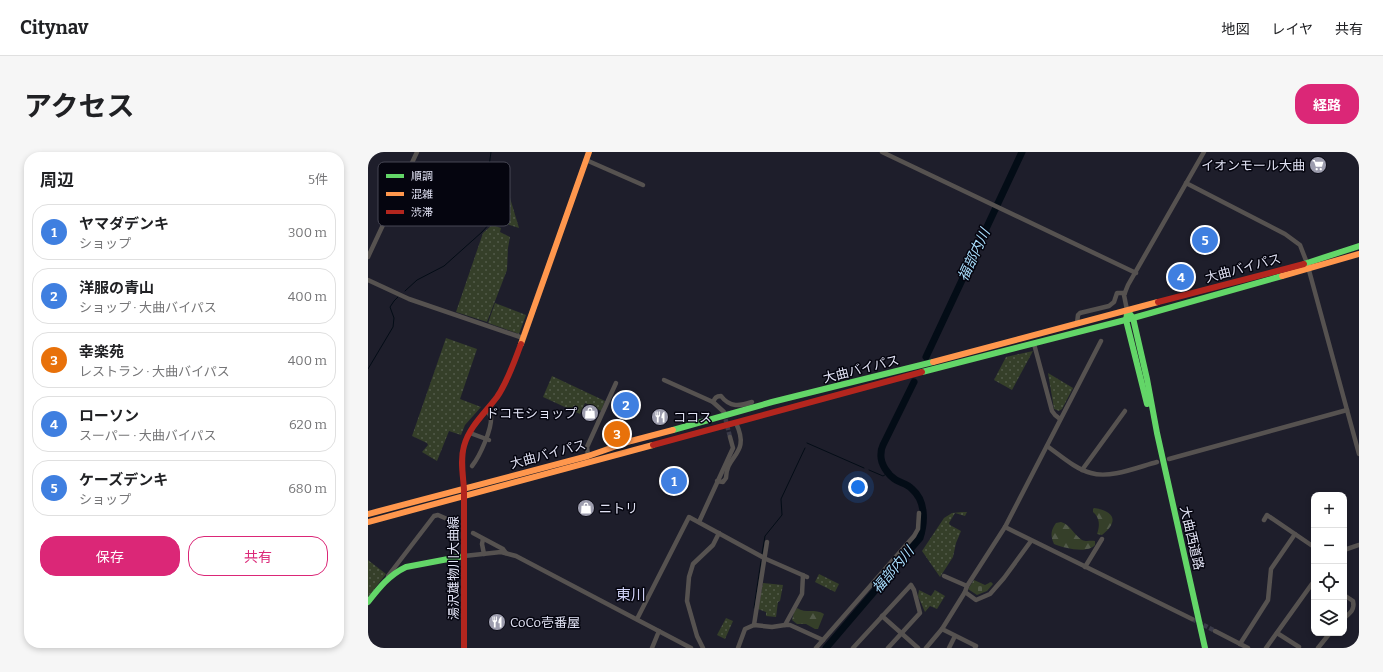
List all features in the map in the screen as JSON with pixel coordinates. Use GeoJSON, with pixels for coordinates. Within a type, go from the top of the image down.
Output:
{"type":"FeatureCollection","features":[{"type":"Feature","properties":{"kind":"main road","name":"湯沢雄物川大曲線"},"geometry":{"type":"LineString","coordinates":[[464,648],[464,489],[462,455],[464,446],[470,434],[505,383],[523,338],[589,152]]}},
{"type":"Feature","properties":{"kind":"main road","name":"大曲バイパス"},"geometry":{"type":"LineString","coordinates":[[368,522],[1129,319],[1308,266],[1359,246]]}},
{"type":"Feature","properties":{"kind":"main road","name":"大曲バイパス"},"geometry":{"type":"LineString","coordinates":[[368,514],[588,456],[631,441],[751,408],[915,367],[1127,310],[1359,254]]}},
{"type":"Feature","properties":{"kind":"main road","name":"大曲西道路"},"geometry":{"type":"LineString","coordinates":[[1127,310],[1138,370],[1157,433],[1205,648]]}},
{"type":"Feature","properties":{"kind":"main road"},"geometry":{"type":"LineString","coordinates":[[368,602],[385,579],[406,567],[464,556]]}},
{"type":"Feature","properties":{"kind":"street"},"geometry":{"type":"LineString","coordinates":[[412,162],[417,152]]}},
{"type":"Feature","properties":{"kind":"street"},"geometry":{"type":"LineString","coordinates":[[882,152],[1136,273]]}},
{"type":"Feature","properties":{"kind":"street"},"geometry":{"type":"LineString","coordinates":[[1127,310],[1125,293],[1204,152]]}},
{"type":"Feature","properties":{"kind":"street"},"geometry":{"type":"LineString","coordinates":[[586,160],[643,185]]}},
{"type":"Feature","properties":{"kind":"street"},"geometry":{"type":"LineString","coordinates":[[1186,183],[1285,234],[1300,245],[1308,266],[1359,454]]}},
{"type":"Feature","properties":{"kind":"street"},"geometry":{"type":"LineString","coordinates":[[368,257],[382,226]]}},
{"type":"Feature","properties":{"kind":"street"},"geometry":{"type":"LineString","coordinates":[[368,280],[409,299],[523,338]]}},
{"type":"Feature","properties":{"kind":"street"},"geometry":{"type":"LineString","coordinates":[[1077,323],[1078,315],[1080,313],[1109,306],[1114,302],[1117,293],[1125,293]]}},
{"type":"Feature","properties":{"kind":"street"},"geometry":{"type":"LineString","coordinates":[[926,648],[942,629],[965,592],[967,586],[1005,527],[1101,341]]}},
{"type":"Feature","properties":{"kind":"street"},"geometry":{"type":"LineString","coordinates":[[1034,344],[1052,411],[1060,419]]}},
{"type":"Feature","properties":{"kind":"street"},"geometry":{"type":"LineString","coordinates":[[664,380],[713,402],[724,412]]}},
{"type":"Feature","properties":{"kind":"street"},"geometry":{"type":"LineString","coordinates":[[588,456],[588,447],[616,383]]}},
{"type":"Feature","properties":{"kind":"street"},"geometry":{"type":"LineString","coordinates":[[713,402],[718,396],[722,396],[729,404],[736,406],[752,402],[751,408]]}},
{"type":"Feature","properties":{"kind":"street"},"geometry":{"type":"LineString","coordinates":[[472,466],[487,440],[491,420],[490,414],[487,410]]}},
{"type":"Feature","properties":{"kind":"street"},"geometry":{"type":"LineString","coordinates":[[1169,459],[1347,410]]}},
{"type":"Feature","properties":{"kind":"street"},"geometry":{"type":"LineString","coordinates":[[1082,470],[1125,411]]}},
{"type":"Feature","properties":{"kind":"street"},"geometry":{"type":"LineString","coordinates":[[717,481],[723,482],[726,478],[726,472],[740,447],[741,438],[736,423]]}},
{"type":"Feature","properties":{"kind":"street"},"geometry":{"type":"LineString","coordinates":[[470,434],[487,440]]}},
{"type":"Feature","properties":{"kind":"street"},"geometry":{"type":"LineString","coordinates":[[698,522],[733,448],[730,437]]}},
{"type":"Feature","properties":{"kind":"street"},"geometry":{"type":"LineString","coordinates":[[1047,446],[1082,470],[1099,475],[1111,474],[1157,462]]}},
{"type":"Feature","properties":{"kind":"street"},"geometry":{"type":"LineString","coordinates":[[816,648],[914,536],[918,529],[919,513]]}},
{"type":"Feature","properties":{"kind":"street"},"geometry":{"type":"LineString","coordinates":[[385,579],[434,516],[438,515],[454,522]]}},
{"type":"Feature","properties":{"kind":"street"},"geometry":{"type":"LineString","coordinates":[[1264,520],[1267,515],[1311,545]]}},
{"type":"Feature","properties":{"kind":"street"},"geometry":{"type":"LineString","coordinates":[[637,619],[689,518],[764,558],[805,576],[802,594],[785,625]]}},
{"type":"Feature","properties":{"kind":"street"},"geometry":{"type":"LineString","coordinates":[[1005,527],[1192,619]]}},
{"type":"Feature","properties":{"kind":"street"},"geometry":{"type":"LineString","coordinates":[[473,533],[503,549],[506,553]]}},
{"type":"Feature","properties":{"kind":"street"},"geometry":{"type":"LineString","coordinates":[[703,648],[697,636],[687,601],[688,583],[693,564],[713,545],[719,533]]}},
{"type":"Feature","properties":{"kind":"street"},"geometry":{"type":"LineString","coordinates":[[1240,644],[1268,600],[1271,569],[1295,534]]}},
{"type":"Feature","properties":{"kind":"street"},"geometry":{"type":"LineString","coordinates":[[483,539],[482,544],[484,554]]}},
{"type":"Feature","properties":{"kind":"street"},"geometry":{"type":"LineString","coordinates":[[1085,567],[1102,539]]}},
{"type":"Feature","properties":{"kind":"street"},"geometry":{"type":"LineString","coordinates":[[965,592],[976,600],[990,594],[1004,578],[1031,541]]}},
{"type":"Feature","properties":{"kind":"street"},"geometry":{"type":"LineString","coordinates":[[754,625],[767,542]]}},
{"type":"Feature","properties":{"kind":"street"},"geometry":{"type":"LineString","coordinates":[[1347,549],[1359,546]]}},
{"type":"Feature","properties":{"kind":"street"},"geometry":{"type":"LineString","coordinates":[[464,556],[500,552],[516,556],[691,648]]}},
{"type":"Feature","properties":{"kind":"street"},"geometry":{"type":"LineString","coordinates":[[944,576],[967,586]]}},
{"type":"Feature","properties":{"kind":"street"},"geometry":{"type":"LineString","coordinates":[[853,648],[911,585],[914,590],[920,613],[888,648]]}},
{"type":"Feature","properties":{"kind":"street"},"geometry":{"type":"LineString","coordinates":[[1266,648],[1311,585]]}},
{"type":"Feature","properties":{"kind":"street"},"geometry":{"type":"LineString","coordinates":[[1347,597],[1353,601],[1354,606],[1352,611],[1347,615]]}},
{"type":"Feature","properties":{"kind":"street"},"geometry":{"type":"LineString","coordinates":[[882,616],[918,648]]}},
{"type":"Feature","properties":{"kind":"street"},"geometry":{"type":"LineString","coordinates":[[738,648],[745,629],[754,625],[772,627],[790,625],[823,640]]}},
{"type":"Feature","properties":{"kind":"street"},"geometry":{"type":"LineString","coordinates":[[942,629],[976,646],[975,648]]}},
{"type":"Feature","properties":{"kind":"street"},"geometry":{"type":"LineString","coordinates":[[652,648],[659,631]]}},
{"type":"Feature","properties":{"kind":"street"},"geometry":{"type":"LineString","coordinates":[[1214,631],[1248,648]]}},
{"type":"Feature","properties":{"kind":"street"},"geometry":{"type":"LineString","coordinates":[[1277,633],[1299,647]]}},
{"type":"Feature","properties":{"kind":"street"},"geometry":{"type":"LineString","coordinates":[[949,648],[955,636]]}},
{"type":"Feature","properties":{"kind":"street"},"geometry":{"type":"LineString","coordinates":[[1318,648],[1328,636]]}},
{"type":"Feature","properties":{"kind":"green space"},"geometry":{"type":"Polygon","coordinates":[[[510,198],[519,228],[510,225],[510,198]]]}},
{"type":"Feature","properties":{"kind":"green space"},"geometry":{"type":"Polygon","coordinates":[[[491,226],[495,226],[501,228],[500,232],[510,237],[507,270],[487,322],[456,312],[483,233],[491,226]]]}},
{"type":"Feature","properties":{"kind":"green space"},"geometry":{"type":"Polygon","coordinates":[[[495,303],[526,315],[519,334],[488,323],[495,303]]]}},
{"type":"Feature","properties":{"kind":"green space"},"geometry":{"type":"Polygon","coordinates":[[[446,338],[477,349],[460,399],[481,407],[465,425],[461,435],[449,431],[437,461],[422,452],[428,445],[427,443],[412,436],[446,338]]]}},
{"type":"Feature","properties":{"kind":"green space"},"geometry":{"type":"Polygon","coordinates":[[[1033,351],[1012,390],[994,380],[1006,357],[1033,351]]]}},
{"type":"Feature","properties":{"kind":"green space"},"geometry":{"type":"Polygon","coordinates":[[[1048,373],[1073,388],[1062,409],[1059,411],[1054,409],[1048,373]]]}},
{"type":"Feature","properties":{"kind":"green space"},"geometry":{"type":"Polygon","coordinates":[[[552,376],[605,401],[601,411],[585,403],[580,414],[543,397],[552,376]]]}},
{"type":"Feature","properties":{"kind":"green space"},"geometry":{"type":"Polygon","coordinates":[[[1094,508],[1101,509],[1110,514],[1112,518],[1111,526],[1102,535],[1097,534],[1099,522],[1093,512],[1094,508]]]}},
{"type":"Feature","properties":{"kind":"green space"},"geometry":{"type":"Polygon","coordinates":[[[967,512],[965,516],[955,513],[949,523],[961,531],[956,543],[953,557],[940,577],[922,551],[944,518],[952,513],[967,512]]]}},
{"type":"Feature","properties":{"kind":"green space"},"geometry":{"type":"Polygon","coordinates":[[[1061,522],[1067,525],[1082,540],[1095,541],[1095,545],[1091,548],[1081,550],[1054,544],[1052,530],[1056,523],[1061,522]]]}},
{"type":"Feature","properties":{"kind":"green space"},"geometry":{"type":"Polygon","coordinates":[[[368,560],[386,574],[368,597],[368,560]]]}},
{"type":"Feature","properties":{"kind":"green space"},"geometry":{"type":"Polygon","coordinates":[[[819,574],[839,584],[835,592],[815,582],[819,574]]]}},
{"type":"Feature","properties":{"kind":"green space"},"geometry":{"type":"Polygon","coordinates":[[[974,580],[985,585],[991,582],[993,584],[987,591],[977,595],[968,589],[974,580]]]}},
{"type":"Feature","properties":{"kind":"green space"},"geometry":{"type":"Polygon","coordinates":[[[763,583],[783,585],[780,601],[778,602],[776,617],[766,616],[766,612],[758,609],[763,583]]]}},
{"type":"Feature","properties":{"kind":"green space"},"geometry":{"type":"Polygon","coordinates":[[[919,590],[931,596],[935,590],[945,596],[937,609],[930,606],[925,612],[918,596],[919,590]]]}},
{"type":"Feature","properties":{"kind":"green space"},"geometry":{"type":"Polygon","coordinates":[[[797,608],[804,611],[817,611],[824,614],[818,629],[806,624],[797,624],[792,620],[794,612],[797,608]]]}},
{"type":"Feature","properties":{"kind":"green space"},"geometry":{"type":"Polygon","coordinates":[[[726,618],[733,621],[725,639],[717,635],[726,618]]]}},
{"type":"Feature","properties":{"kind":"waterway"},"geometry":{"type":"LineString","coordinates":[[490,162],[491,152]]}},
{"type":"Feature","properties":{"kind":"waterway","name":"福部内川"},"geometry":{"type":"LineString","coordinates":[[926,357],[1022,152]]}},
{"type":"Feature","properties":{"kind":"waterway"},"geometry":{"type":"LineString","coordinates":[[405,291],[417,280],[444,266],[487,226]]}},
{"type":"Feature","properties":{"kind":"waterway"},"geometry":{"type":"LineString","coordinates":[[368,369],[393,327],[394,318],[390,307],[398,297]]}},
{"type":"Feature","properties":{"kind":"waterway","name":"福部内川"},"geometry":{"type":"LineString","coordinates":[[826,648],[920,538],[923,525],[923,512],[920,499],[910,487],[896,480],[890,475],[885,469],[881,458],[883,446],[914,382]]}},
{"type":"Feature","properties":{"kind":"waterway"},"geometry":{"type":"LineString","coordinates":[[807,443],[864,468]]}},
{"type":"Feature","properties":{"kind":"waterway"},"geometry":{"type":"LineString","coordinates":[[762,554],[765,536],[782,515],[781,499],[805,448]]}},
{"type":"Feature","properties":{"kind":"waterway"},"geometry":{"type":"LineString","coordinates":[[869,470],[883,476],[888,473]]}},
{"type":"Feature","properties":{"kind":"waterway"},"geometry":{"type":"LineString","coordinates":[[754,608],[761,561]]}},
{"type":"Feature","properties":{"kind":"tunnel"},"geometry":{"type":"LineString","coordinates":[[724,413],[730,437]]}},
{"type":"Feature","properties":{"kind":"tunnel"},"geometry":{"type":"LineString","coordinates":[[1192,619],[1215,631]]}},
{"type":"Feature","properties":{"kind":"traffic: fast"},"geometry":{"type":"LineString","coordinates":[[1304,264],[1359,246]]}},
{"type":"Feature","properties":{"kind":"traffic: fast"},"geometry":{"type":"LineString","coordinates":[[922,372],[1133,318],[1282,276]]}},
{"type":"Feature","properties":{"kind":"traffic: fast"},"geometry":{"type":"LineString","coordinates":[[1127,314],[1126,320],[1147,404]]}},
{"type":"Feature","properties":{"kind":"traffic: fast"},"geometry":{"type":"LineString","coordinates":[[1130,314],[1133,318],[1147,379],[1157,433],[1205,648]]}},
{"type":"Feature","properties":{"kind":"traffic: fast"},"geometry":{"type":"LineString","coordinates":[[673,430],[772,402],[933,362]]}},
{"type":"Feature","properties":{"kind":"traffic: fast"},"geometry":{"type":"LineString","coordinates":[[368,602],[389,578],[406,567],[464,556]]}},
{"type":"Feature","properties":{"kind":"traffic: slow"},"geometry":{"type":"LineString","coordinates":[[521,344],[589,152]]}},
{"type":"Feature","properties":{"kind":"traffic: slow"},"geometry":{"type":"LineString","coordinates":[[1282,276],[1359,254]]}},
{"type":"Feature","properties":{"kind":"traffic: slow"},"geometry":{"type":"LineString","coordinates":[[933,362],[1158,302]]}},
{"type":"Feature","properties":{"kind":"traffic: slow"},"geometry":{"type":"LineString","coordinates":[[368,514],[588,456],[631,441],[673,430]]}},
{"type":"Feature","properties":{"kind":"traffic: slow"},"geometry":{"type":"LineString","coordinates":[[368,522],[653,445]]}},
{"type":"Feature","properties":{"kind":"traffic: jam"},"geometry":{"type":"LineString","coordinates":[[1158,302],[1304,264]]}},
{"type":"Feature","properties":{"kind":"traffic: jam"},"geometry":{"type":"LineString","coordinates":[[464,489],[462,457],[466,439],[473,426],[501,391],[521,344]]}},
{"type":"Feature","properties":{"kind":"traffic: jam"},"geometry":{"type":"LineString","coordinates":[[653,445],[922,372]]}},
{"type":"Feature","properties":{"kind":"traffic: jam"},"geometry":{"type":"LineString","coordinates":[[464,492],[464,648]]}},
{"type":"Feature","properties":{"kind":"place","name":"イオンモール大曲"},"geometry":{"type":"Point","coordinates":[1318,165]}},
{"type":"Feature","properties":{"kind":"place","name":"ケーズデンキ"},"geometry":{"type":"Point","coordinates":[1205,240]}},
{"type":"Feature","properties":{"kind":"place","name":"ローソン"},"geometry":{"type":"Point","coordinates":[1181,277]}},
{"type":"Feature","properties":{"kind":"place","name":"洋服の青山"},"geometry":{"type":"Point","coordinates":[626,405]}},
{"type":"Feature","properties":{"kind":"place","name":"ドコモショップ"},"geometry":{"type":"Point","coordinates":[590,413]}},
{"type":"Feature","properties":{"kind":"place","name":"ココス"},"geometry":{"type":"Point","coordinates":[660,417]}},
{"type":"Feature","properties":{"kind":"place","name":"幸楽苑"},"geometry":{"type":"Point","coordinates":[617,434]}},
{"type":"Feature","properties":{"kind":"place","name":"ヤマダデンキ"},"geometry":{"type":"Point","coordinates":[674,481]}},
{"type":"Feature","properties":{"kind":"place","name":"ニトリ"},"geometry":{"type":"Point","coordinates":[586,508]}},
{"type":"Feature","properties":{"kind":"place","name":"CoCo壱番屋"},"geometry":{"type":"Point","coordinates":[497,622]}},
{"type":"Feature","properties":{"kind":"district","name":"東川"},"geometry":{"type":"Point","coordinates":[631,595]}}]}
